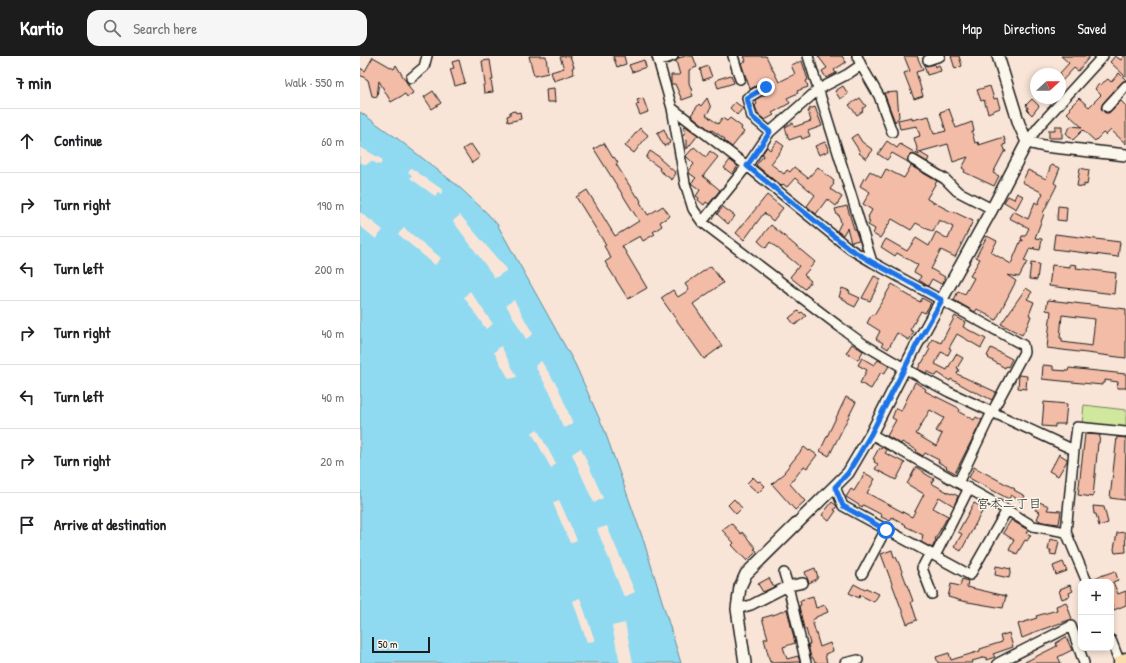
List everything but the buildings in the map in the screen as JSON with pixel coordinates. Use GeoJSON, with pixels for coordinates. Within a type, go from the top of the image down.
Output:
{"type":"FeatureCollection","features":[{"type":"Feature","properties":{"kind":"main road"},"geometry":{"type":"LineString","coordinates":[[1121,663],[1126,660]]}},
{"type":"Feature","properties":{"kind":"street"},"geometry":{"type":"LineString","coordinates":[[411,78],[424,68],[427,56]]}},
{"type":"Feature","properties":{"kind":"street"},"geometry":{"type":"LineString","coordinates":[[673,56],[658,58],[672,108],[685,182],[693,210],[702,222],[865,345],[949,392],[1074,450]]}},
{"type":"Feature","properties":{"kind":"street"},"geometry":{"type":"LineString","coordinates":[[733,56],[740,79]]}},
{"type":"Feature","properties":{"kind":"street"},"geometry":{"type":"LineString","coordinates":[[808,56],[872,262]]}},
{"type":"Feature","properties":{"kind":"street"},"geometry":{"type":"LineString","coordinates":[[857,56],[879,96],[892,132]]}},
{"type":"Feature","properties":{"kind":"street"},"geometry":{"type":"LineString","coordinates":[[928,60],[940,56]]}},
{"type":"Feature","properties":{"kind":"street"},"geometry":{"type":"LineString","coordinates":[[998,56],[1019,124],[1027,142]]}},
{"type":"Feature","properties":{"kind":"street"},"geometry":{"type":"LineString","coordinates":[[746,663],[737,609],[740,587],[746,574],[848,473],[871,434],[904,368],[992,209],[1027,142],[1040,125],[1103,56]]}},
{"type":"Feature","properties":{"kind":"street"},"geometry":{"type":"LineString","coordinates":[[702,222],[747,166],[770,132],[819,89],[848,74],[861,65]]}},
{"type":"Feature","properties":{"kind":"street"},"geometry":{"type":"LineString","coordinates":[[1107,107],[1126,86]]}},
{"type":"Feature","properties":{"kind":"street"},"geometry":{"type":"LineString","coordinates":[[766,87],[747,98],[752,117],[770,132]]}},
{"type":"Feature","properties":{"kind":"street"},"geometry":{"type":"LineString","coordinates":[[672,108],[850,249],[1023,345],[1024,352],[992,412],[958,483]]}},
{"type":"Feature","properties":{"kind":"street"},"geometry":{"type":"LineString","coordinates":[[1027,142],[1044,146],[1126,155]]}},
{"type":"Feature","properties":{"kind":"street"},"geometry":{"type":"LineString","coordinates":[[913,160],[945,179],[957,191],[992,209]]}},
{"type":"Feature","properties":{"kind":"street"},"geometry":{"type":"LineString","coordinates":[[1086,579],[1066,532],[1077,427],[1126,432]]}},
{"type":"Feature","properties":{"kind":"street"},"geometry":{"type":"LineString","coordinates":[[871,434],[969,488],[1033,526],[1066,532]]}},
{"type":"Feature","properties":{"kind":"street"},"geometry":{"type":"LineString","coordinates":[[835,487],[843,506],[970,575],[1007,510]]}},
{"type":"Feature","properties":{"kind":"street"},"geometry":{"type":"LineString","coordinates":[[932,594],[922,568],[933,555],[969,488]]}},
{"type":"Feature","properties":{"kind":"street"},"geometry":{"type":"LineString","coordinates":[[862,574],[886,530]]}},
{"type":"Feature","properties":{"kind":"street"},"geometry":{"type":"LineString","coordinates":[[784,573],[806,663]]}},
{"type":"Feature","properties":{"kind":"street"},"geometry":{"type":"LineString","coordinates":[[737,609],[751,606],[788,586],[803,582]]}},
{"type":"Feature","properties":{"kind":"street"},"geometry":{"type":"LineString","coordinates":[[998,663],[1071,626],[1084,663]]}},
{"type":"Feature","properties":{"kind":"street"},"geometry":{"type":"LineString","coordinates":[[1114,647],[1121,663]]}},
{"type":"Feature","properties":{"kind":"street"},"geometry":{"type":"LineString","coordinates":[[845,663],[858,660]]}},
{"type":"Feature","properties":{"kind":"green space"},"geometry":{"type":"Polygon","coordinates":[[[1084,405],[1126,410],[1126,428],[1082,423],[1084,405]]]}},
{"type":"Feature","properties":{"kind":"water"},"geometry":{"type":"Polygon","coordinates":[[[360,112],[398,139],[458,186],[497,224],[575,364],[604,429],[644,542],[681,663],[360,663],[360,112]]]}},
{"type":"Feature","properties":{"kind":"pier"},"geometry":{"type":"Polygon","coordinates":[[[360,147],[383,160],[380,165],[371,161],[366,165],[360,162],[360,147]]]}},
{"type":"Feature","properties":{"kind":"pier"},"geometry":{"type":"Polygon","coordinates":[[[411,168],[443,190],[441,194],[438,192],[435,196],[410,178],[412,175],[408,172],[411,168]]]}},
{"type":"Feature","properties":{"kind":"pier"},"geometry":{"type":"Polygon","coordinates":[[[360,212],[383,230],[376,239],[360,226],[360,212]]]}},
{"type":"Feature","properties":{"kind":"pier"},"geometry":{"type":"Polygon","coordinates":[[[460,215],[507,270],[495,278],[453,221],[460,215]]]}},
{"type":"Feature","properties":{"kind":"pier"},"geometry":{"type":"Polygon","coordinates":[[[404,228],[441,258],[435,265],[398,234],[404,228]]]}},
{"type":"Feature","properties":{"kind":"pier"},"geometry":{"type":"Polygon","coordinates":[[[470,291],[493,324],[486,329],[464,297],[470,291]]]}},
{"type":"Feature","properties":{"kind":"pier"},"geometry":{"type":"Polygon","coordinates":[[[514,300],[533,334],[526,339],[506,305],[514,300]]]}},
{"type":"Feature","properties":{"kind":"pier"},"geometry":{"type":"Polygon","coordinates":[[[501,346],[517,377],[509,379],[494,352],[501,346]]]}},
{"type":"Feature","properties":{"kind":"pier"},"geometry":{"type":"Polygon","coordinates":[[[541,361],[558,387],[573,424],[563,428],[552,396],[535,366],[541,361]]]}},
{"type":"Feature","properties":{"kind":"pier"},"geometry":{"type":"Polygon","coordinates":[[[537,429],[556,464],[551,468],[532,433],[537,429]]]}},
{"type":"Feature","properties":{"kind":"pier"},"geometry":{"type":"Polygon","coordinates":[[[581,448],[603,498],[594,503],[572,454],[581,448]]]}},
{"type":"Feature","properties":{"kind":"pier"},"geometry":{"type":"Polygon","coordinates":[[[559,500],[577,540],[570,543],[553,503],[559,500]]]}},
{"type":"Feature","properties":{"kind":"pier"},"geometry":{"type":"Polygon","coordinates":[[[607,526],[635,592],[624,597],[597,529],[607,526]]]}},
{"type":"Feature","properties":{"kind":"pier"},"geometry":{"type":"Polygon","coordinates":[[[580,598],[595,641],[587,642],[573,601],[580,598]]]}},
{"type":"Feature","properties":{"kind":"pier"},"geometry":{"type":"Polygon","coordinates":[[[625,623],[633,663],[620,663],[612,626],[625,623]]]}},
{"type":"Feature","properties":{"kind":"district","name":"宮本二丁目"},"geometry":{"type":"Point","coordinates":[1009,503]}},
{"type":"Feature","properties":{"kind":"route"},"geometry":{"type":"LineString","coordinates":[[766,87],[747,98],[752,117],[770,132],[747,166],[850,249],[942,300],[904,368],[871,434],[848,473],[835,487],[843,506],[886,530]]}}]}
